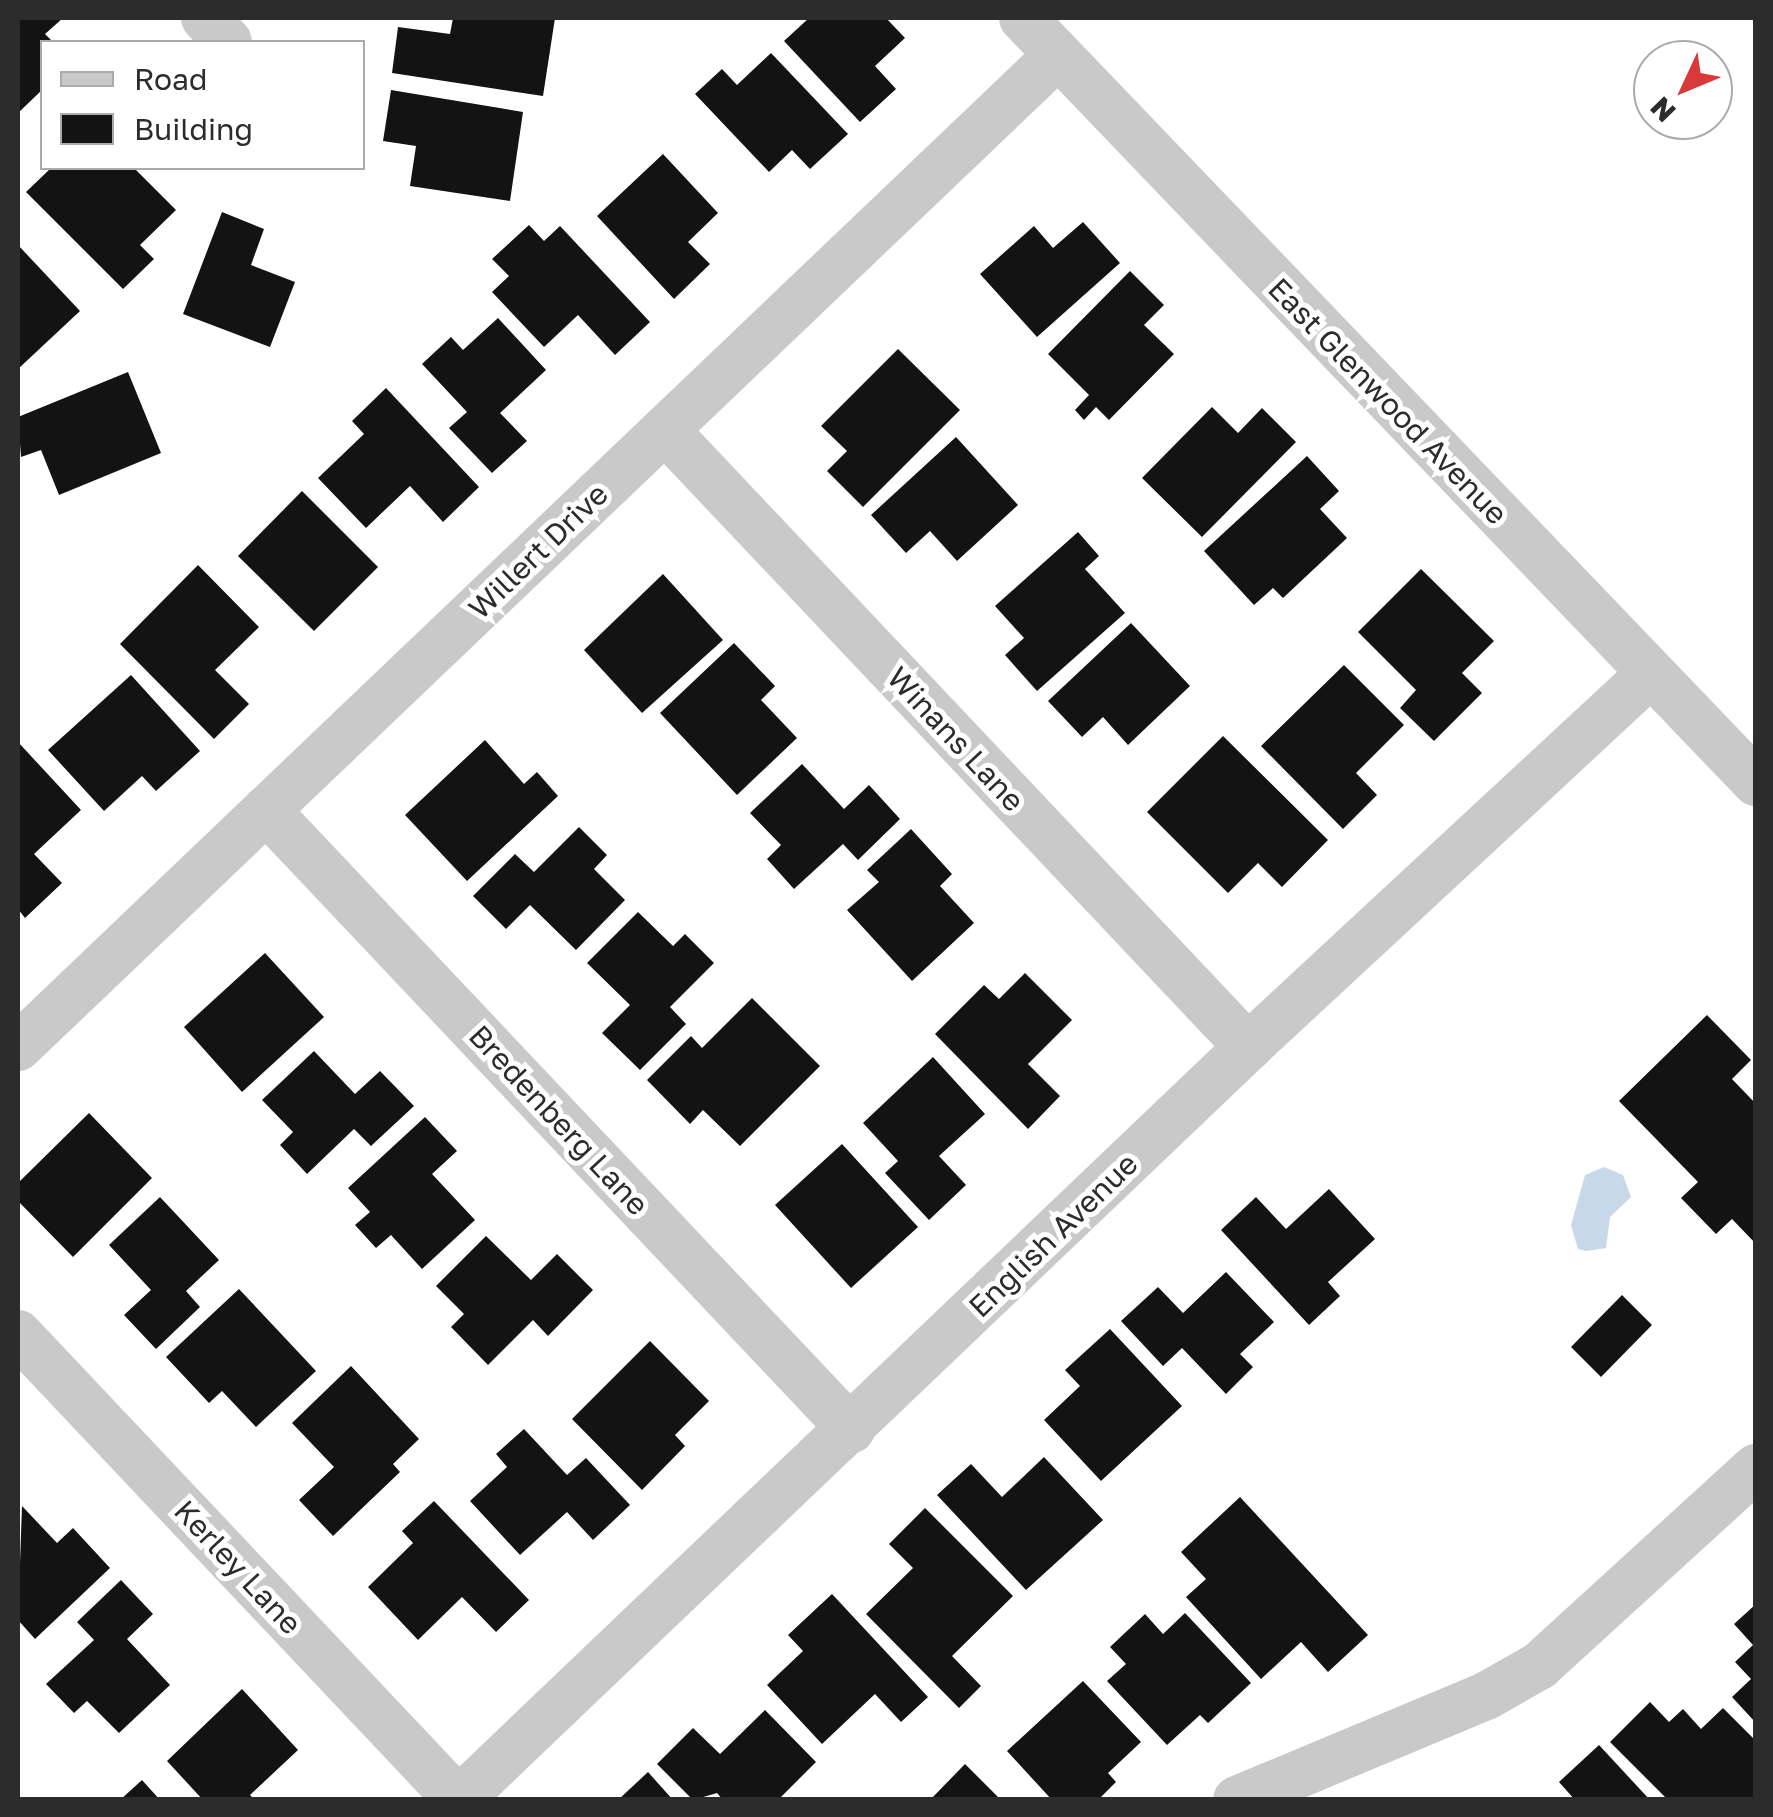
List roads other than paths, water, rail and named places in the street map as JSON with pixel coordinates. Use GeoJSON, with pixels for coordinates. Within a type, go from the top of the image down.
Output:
{"type":"FeatureCollection","features":[{"type":"Feature","properties":{"kind":"street"},"geometry":{"type":"LineString","coordinates":[[204,18],[226,40]]}},
{"type":"Feature","properties":{"kind":"street","name":"East Glenwood Avenue"},"geometry":{"type":"LineString","coordinates":[[1022,18],[1756,782]]}},
{"type":"Feature","properties":{"kind":"street","name":"Willert Drive"},"geometry":{"type":"LineString","coordinates":[[18,1048],[1058,55]]}},
{"type":"Feature","properties":{"kind":"street","name":"Winans Lane"},"geometry":{"type":"LineString","coordinates":[[665,430],[1248,1047]]}},
{"type":"Feature","properties":{"kind":"street","name":"English Avenue"},"geometry":{"type":"LineString","coordinates":[[459,1800],[852,1430],[1248,1047],[1650,674]]}},
{"type":"Feature","properties":{"kind":"street","name":"Bredenberg Lane"},"geometry":{"type":"LineString","coordinates":[[266,810],[852,1430]]}},
{"type":"Feature","properties":{"kind":"street","name":"Kerley Lane"},"geometry":{"type":"LineString","coordinates":[[18,1334],[459,1800]]}},
{"type":"Feature","properties":{"kind":"street"},"geometry":{"type":"LineString","coordinates":[[1237,1800],[1486,1696],[1538,1666],[1756,1468]]}},
{"type":"Feature","properties":{"kind":"water"},"geometry":{"type":"Polygon","coordinates":[[[1604,1167],[1623,1175],[1631,1197],[1610,1217],[1606,1248],[1578,1249],[1571,1225],[1585,1175],[1604,1167]]]}}]}
